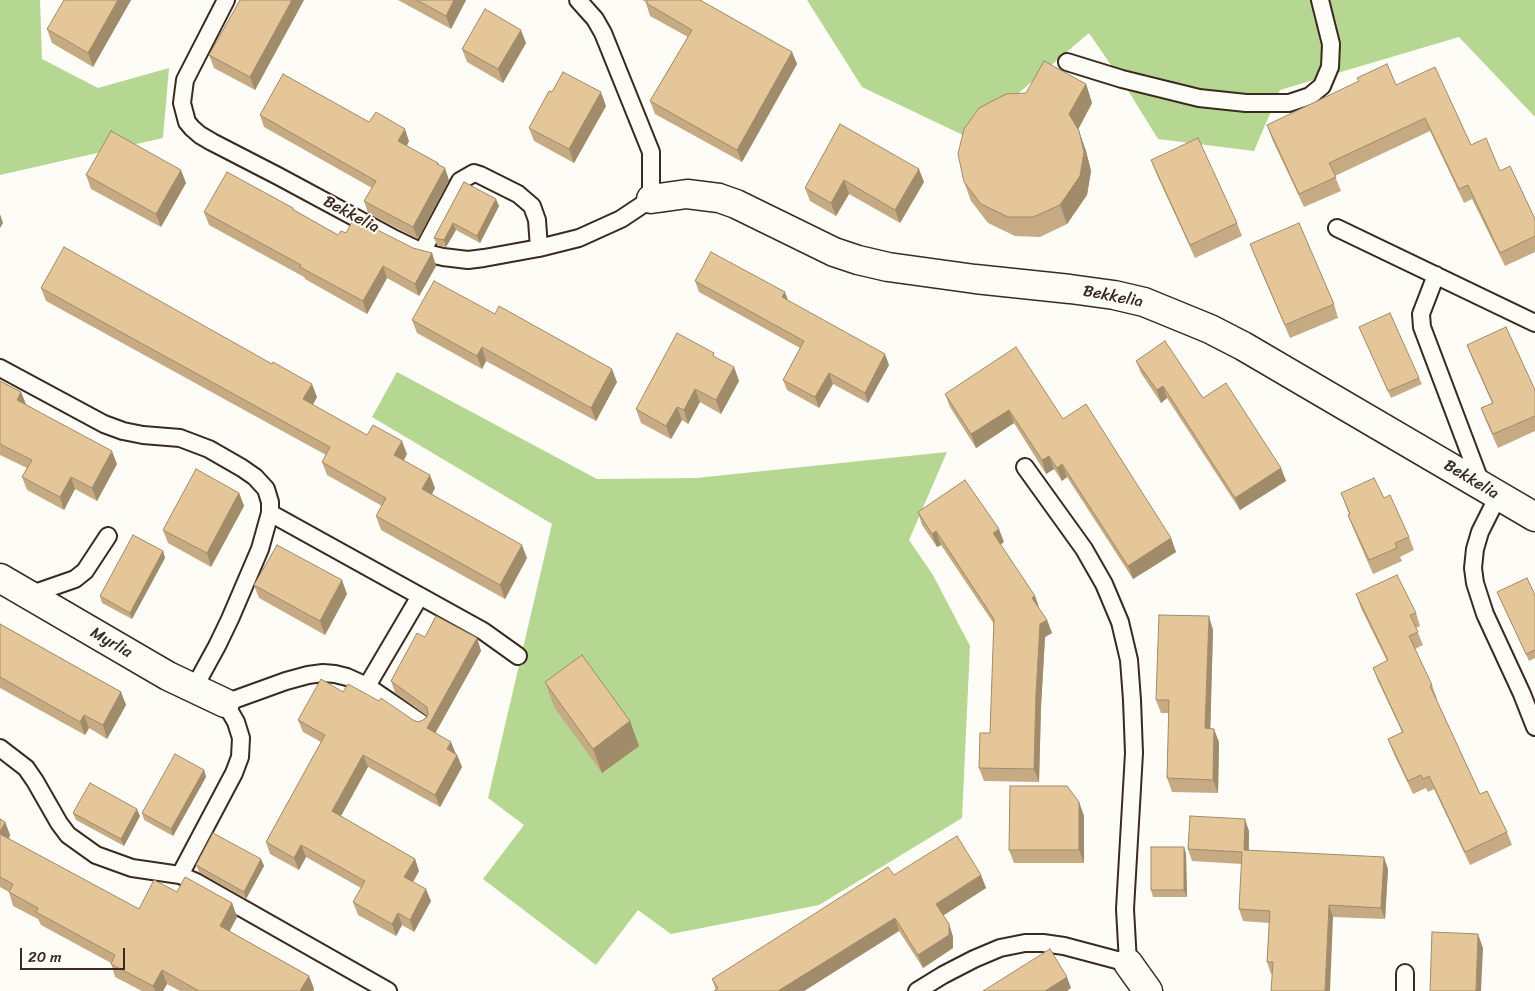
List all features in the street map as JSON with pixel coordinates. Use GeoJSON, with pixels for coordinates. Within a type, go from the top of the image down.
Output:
{"type":"FeatureCollection","features":[{"type":"Feature","properties":{"kind":"street","name":"Bekkelia"},"geometry":{"type":"LineString","coordinates":[[651,199],[687,194],[719,198],[736,204],[834,252],[888,268],[975,280],[1070,289],[1114,295],[1144,302],[1210,329],[1243,346],[1535,517]]}},
{"type":"Feature","properties":{"kind":"street","name":"Myrlia"},"geometry":{"type":"LineString","coordinates":[[0,578],[168,676],[225,703]]}},
{"type":"Feature","properties":{"kind":"street"},"geometry":{"type":"LineString","coordinates":[[1128,963],[1148,991]]}},
{"type":"Feature","properties":{"kind":"lane","name":"Bekkelia"},"geometry":{"type":"LineString","coordinates":[[226,0],[185,80],[182,103],[187,122],[200,135],[212,142],[422,252],[443,258],[468,260],[539,248],[578,238],[596,231],[621,219],[651,199]]}},
{"type":"Feature","properties":{"kind":"lane"},"geometry":{"type":"LineString","coordinates":[[578,0],[595,19],[603,33],[651,152],[651,199]]}},
{"type":"Feature","properties":{"kind":"lane"},"geometry":{"type":"LineString","coordinates":[[1067,62],[1122,79],[1199,98],[1246,103],[1288,103],[1310,96],[1322,86],[1330,67],[1330,44],[1320,0]]}},
{"type":"Feature","properties":{"kind":"lane"},"geometry":{"type":"LineString","coordinates":[[422,252],[460,181],[474,173],[480,174],[518,194],[532,206],[537,220],[539,248]]}},
{"type":"Feature","properties":{"kind":"lane"},"geometry":{"type":"LineString","coordinates":[[1337,228],[1535,323]]}},
{"type":"Feature","properties":{"kind":"lane"},"geometry":{"type":"LineString","coordinates":[[1436,275],[1422,314],[1422,327],[1490,491],[1475,549],[1473,568],[1475,584],[1484,614],[1522,694],[1535,727]]}},
{"type":"Feature","properties":{"kind":"lane"},"geometry":{"type":"LineString","coordinates":[[0,368],[104,424],[123,431],[143,435],[180,438],[209,449],[255,477],[266,489],[270,502],[270,514],[260,549],[230,619],[194,688]]}},
{"type":"Feature","properties":{"kind":"lane"},"geometry":{"type":"LineString","coordinates":[[917,991],[974,959],[1000,948],[1025,943],[1064,946],[1128,963],[1125,909],[1134,753],[1129,660],[1120,622],[1104,584],[1084,549],[1025,467]]}},
{"type":"Feature","properties":{"kind":"lane"},"geometry":{"type":"LineString","coordinates":[[270,514],[483,632],[518,656]]}},
{"type":"Feature","properties":{"kind":"lane"},"geometry":{"type":"LineString","coordinates":[[29,595],[75,579],[92,563],[108,536]]}},
{"type":"Feature","properties":{"kind":"lane"},"geometry":{"type":"LineString","coordinates":[[367,686],[420,596]]}},
{"type":"Feature","properties":{"kind":"lane"},"geometry":{"type":"LineString","coordinates":[[180,875],[234,773],[240,757],[240,738],[236,722],[225,703],[286,681],[323,673],[347,677],[367,686],[423,724]]}},
{"type":"Feature","properties":{"kind":"lane"},"geometry":{"type":"LineString","coordinates":[[0,748],[26,768],[68,835],[96,855],[132,868],[180,875],[218,894],[388,991]]}},
{"type":"Feature","properties":{"kind":"lane"},"geometry":{"type":"LineString","coordinates":[[1405,991],[1406,973]]}},
{"type":"Feature","properties":{"kind":"green space"},"geometry":{"type":"Polygon","coordinates":[[[0,0],[40,0],[42,59],[98,88],[169,68],[163,138],[0,175],[0,0]]]}},
{"type":"Feature","properties":{"kind":"green space"},"geometry":{"type":"Polygon","coordinates":[[[807,0],[1535,0],[1535,117],[1459,37],[1280,90],[1254,151],[1158,139],[1124,84],[1089,33],[967,137],[862,87],[807,0]]]}},
{"type":"Feature","properties":{"kind":"green space"},"geometry":{"type":"Polygon","coordinates":[[[397,372],[597,479],[696,478],[947,452],[909,540],[933,575],[970,646],[962,818],[819,905],[671,934],[638,910],[596,965],[483,879],[524,825],[488,798],[552,524],[372,417],[397,372]]]}},
{"type":"Feature","properties":{"kind":"building"},"geometry":{"type":"Polygon","coordinates":[[[64,0],[118,0],[88,53],[47,29],[64,0]]]}},
{"type":"Feature","properties":{"kind":"building"},"geometry":{"type":"Polygon","coordinates":[[[240,0],[292,0],[250,77],[209,55],[240,0]]]}},
{"type":"Feature","properties":{"kind":"building"},"geometry":{"type":"Polygon","coordinates":[[[417,0],[454,0],[446,16],[417,0]]]}},
{"type":"Feature","properties":{"kind":"building"},"geometry":{"type":"Polygon","coordinates":[[[648,0],[700,0],[792,52],[737,150],[650,101],[692,30],[646,3],[648,0]]]}},
{"type":"Feature","properties":{"kind":"building"},"geometry":{"type":"Polygon","coordinates":[[[485,9],[521,30],[498,69],[462,49],[485,9]]]}},
{"type":"Feature","properties":{"kind":"building"},"geometry":{"type":"Polygon","coordinates":[[[1044,61],[1086,84],[1069,114],[1079,131],[1084,152],[1080,176],[1060,205],[1033,217],[1008,217],[981,204],[964,182],[958,154],[964,129],[979,108],[1006,94],[1026,93],[1044,61]]]}},
{"type":"Feature","properties":{"kind":"building"},"geometry":{"type":"Polygon","coordinates":[[[1387,64],[1396,85],[1435,67],[1471,145],[1486,138],[1500,171],[1510,166],[1535,219],[1535,236],[1500,253],[1468,185],[1459,189],[1425,118],[1329,163],[1336,177],[1299,194],[1267,125],[1359,81],[1357,78],[1387,64]]]}},
{"type":"Feature","properties":{"kind":"building"},"geometry":{"type":"Polygon","coordinates":[[[563,72],[601,92],[569,149],[529,128],[549,91],[552,92],[563,72]]]}},
{"type":"Feature","properties":{"kind":"building"},"geometry":{"type":"Polygon","coordinates":[[[283,74],[369,122],[376,112],[405,129],[398,141],[445,168],[413,227],[364,201],[376,181],[260,115],[283,74]]]}},
{"type":"Feature","properties":{"kind":"building"},"geometry":{"type":"Polygon","coordinates":[[[840,124],[919,169],[895,210],[844,180],[831,203],[805,188],[840,124]]]}},
{"type":"Feature","properties":{"kind":"building"},"geometry":{"type":"Polygon","coordinates":[[[111,131],[181,170],[156,214],[86,175],[111,131]]]}},
{"type":"Feature","properties":{"kind":"building"},"geometry":{"type":"Polygon","coordinates":[[[1198,138],[1237,223],[1190,245],[1151,160],[1198,138]]]}},
{"type":"Feature","properties":{"kind":"building"},"geometry":{"type":"Polygon","coordinates":[[[227,172],[338,235],[341,231],[346,233],[354,218],[413,248],[432,253],[415,284],[383,266],[363,301],[204,212],[227,172]]]}},
{"type":"Feature","properties":{"kind":"building"},"geometry":{"type":"Polygon","coordinates":[[[464,182],[496,199],[477,236],[453,223],[444,240],[434,238],[464,182]]]}},
{"type":"Feature","properties":{"kind":"building"},"geometry":{"type":"Polygon","coordinates":[[[1299,223],[1334,304],[1285,325],[1250,244],[1299,223]]]}},
{"type":"Feature","properties":{"kind":"building"},"geometry":{"type":"Polygon","coordinates":[[[64,247],[272,364],[273,362],[312,384],[303,399],[367,435],[373,425],[402,441],[394,455],[430,475],[422,489],[522,545],[500,585],[376,516],[386,498],[322,462],[330,447],[41,288],[64,247]]]}},
{"type":"Feature","properties":{"kind":"building"},"geometry":{"type":"Polygon","coordinates":[[[711,252],[785,292],[782,297],[885,354],[865,393],[829,373],[815,397],[783,380],[804,341],[695,281],[711,252]]]}},
{"type":"Feature","properties":{"kind":"building"},"geometry":{"type":"Polygon","coordinates":[[[434,281],[495,314],[499,306],[612,369],[591,408],[482,347],[477,356],[412,320],[434,281]]]}},
{"type":"Feature","properties":{"kind":"building"},"geometry":{"type":"Polygon","coordinates":[[[1390,313],[1419,378],[1388,391],[1359,327],[1390,313]]]}},
{"type":"Feature","properties":{"kind":"building"},"geometry":{"type":"Polygon","coordinates":[[[1506,327],[1535,390],[1535,416],[1493,434],[1481,408],[1493,403],[1467,345],[1506,327]]]}},
{"type":"Feature","properties":{"kind":"building"},"geometry":{"type":"Polygon","coordinates":[[[677,333],[714,353],[713,356],[734,367],[716,400],[695,389],[684,410],[677,407],[666,426],[636,409],[677,333]]]}},
{"type":"Feature","properties":{"kind":"building"},"geometry":{"type":"Polygon","coordinates":[[[1165,341],[1203,398],[1226,383],[1281,468],[1235,498],[1163,386],[1157,390],[1136,361],[1165,341]]]}},
{"type":"Feature","properties":{"kind":"building"},"geometry":{"type":"Polygon","coordinates":[[[1016,347],[1063,419],[1086,404],[1171,538],[1128,566],[1062,464],[1057,468],[1049,456],[1042,460],[1009,410],[971,434],[945,394],[1016,347]]]}},
{"type":"Feature","properties":{"kind":"building"},"geometry":{"type":"Polygon","coordinates":[[[0,381],[21,392],[17,400],[112,451],[92,488],[71,477],[60,497],[22,477],[32,460],[0,444],[0,381]]]}},
{"type":"Feature","properties":{"kind":"building"},"geometry":{"type":"Polygon","coordinates":[[[196,469],[239,493],[207,553],[163,530],[196,469]]]}},
{"type":"Feature","properties":{"kind":"building"},"geometry":{"type":"Polygon","coordinates":[[[1374,478],[1384,498],[1390,495],[1409,537],[1395,543],[1397,548],[1369,560],[1348,515],[1350,514],[1341,493],[1374,478]]]}},
{"type":"Feature","properties":{"kind":"building"},"geometry":{"type":"Polygon","coordinates":[[[965,480],[999,529],[993,533],[1035,596],[1032,598],[1047,620],[1040,624],[1034,769],[979,768],[980,733],[990,733],[994,619],[936,531],[932,534],[918,512],[965,480]]]}},
{"type":"Feature","properties":{"kind":"building"},"geometry":{"type":"Polygon","coordinates":[[[133,535],[163,551],[130,613],[100,596],[133,535]]]}},
{"type":"Feature","properties":{"kind":"building"},"geometry":{"type":"Polygon","coordinates":[[[277,545],[342,580],[320,621],[254,585],[277,545]]]}},
{"type":"Feature","properties":{"kind":"building"},"geometry":{"type":"Polygon","coordinates":[[[1397,575],[1416,613],[1410,615],[1418,632],[1409,636],[1432,685],[1430,686],[1480,794],[1487,791],[1507,832],[1465,852],[1429,776],[1423,779],[1421,775],[1408,781],[1388,739],[1403,732],[1373,668],[1388,660],[1356,594],[1397,575]]]}},
{"type":"Feature","properties":{"kind":"building"},"geometry":{"type":"Polygon","coordinates":[[[1527,578],[1535,595],[1535,650],[1526,654],[1497,592],[1527,578]]]}},
{"type":"Feature","properties":{"kind":"building"},"geometry":{"type":"Polygon","coordinates":[[[1159,615],[1209,616],[1205,728],[1214,729],[1213,780],[1167,778],[1169,700],[1156,700],[1159,615]]]}},
{"type":"Feature","properties":{"kind":"building"},"geometry":{"type":"Polygon","coordinates":[[[436,616],[477,638],[427,728],[451,742],[447,749],[457,755],[435,795],[363,755],[332,811],[415,859],[404,877],[426,889],[410,920],[398,913],[392,924],[353,902],[365,881],[301,845],[294,858],[266,842],[325,735],[298,720],[321,679],[343,692],[348,684],[379,701],[381,698],[413,720],[418,722],[423,720],[427,717],[427,707],[391,681],[417,633],[425,637],[436,616]]]}},
{"type":"Feature","properties":{"kind":"building"},"geometry":{"type":"Polygon","coordinates":[[[0,624],[121,692],[103,725],[84,715],[80,722],[0,677],[0,624]]]}},
{"type":"Feature","properties":{"kind":"building"},"geometry":{"type":"Polygon","coordinates":[[[582,655],[630,721],[593,749],[545,682],[582,655]]]}},
{"type":"Feature","properties":{"kind":"building"},"geometry":{"type":"Polygon","coordinates":[[[175,754],[204,770],[171,829],[142,813],[175,754]]]}},
{"type":"Feature","properties":{"kind":"building"},"geometry":{"type":"Polygon","coordinates":[[[90,783],[137,809],[121,839],[73,813],[90,783]]]}},
{"type":"Feature","properties":{"kind":"building"},"geometry":{"type":"Polygon","coordinates":[[[1010,786],[1067,786],[1079,802],[1079,850],[1009,850],[1010,786]]]}},
{"type":"Feature","properties":{"kind":"building"},"geometry":{"type":"Polygon","coordinates":[[[1190,816],[1245,819],[1244,850],[1384,857],[1381,908],[1329,905],[1325,991],[1271,991],[1273,962],[1267,962],[1270,911],[1239,909],[1242,852],[1188,849],[1190,816]]]}},
{"type":"Feature","properties":{"kind":"building"},"geometry":{"type":"Polygon","coordinates":[[[0,819],[5,822],[0,832],[0,819]]]}},
{"type":"Feature","properties":{"kind":"building"},"geometry":{"type":"Polygon","coordinates":[[[213,833],[261,859],[244,892],[196,865],[213,833]]]}},
{"type":"Feature","properties":{"kind":"building"},"geometry":{"type":"Polygon","coordinates":[[[0,834],[139,909],[154,880],[177,892],[185,877],[232,903],[220,926],[309,976],[300,991],[199,991],[162,970],[153,986],[111,964],[115,955],[36,912],[38,908],[9,892],[13,884],[0,877],[0,834]]]}},
{"type":"Feature","properties":{"kind":"building"},"geometry":{"type":"Polygon","coordinates":[[[957,836],[981,875],[936,904],[949,924],[949,935],[918,955],[895,918],[778,991],[714,991],[718,988],[712,979],[888,867],[894,875],[957,836]]]}},
{"type":"Feature","properties":{"kind":"building"},"geometry":{"type":"Polygon","coordinates":[[[1151,847],[1184,847],[1184,890],[1151,890],[1151,847]]]}},
{"type":"Feature","properties":{"kind":"building"},"geometry":{"type":"Polygon","coordinates":[[[1432,932],[1478,934],[1476,991],[1430,991],[1432,932]]]}},
{"type":"Feature","properties":{"kind":"building"},"geometry":{"type":"Polygon","coordinates":[[[1050,949],[1067,977],[1045,991],[983,991],[1050,949]]]}}]}
